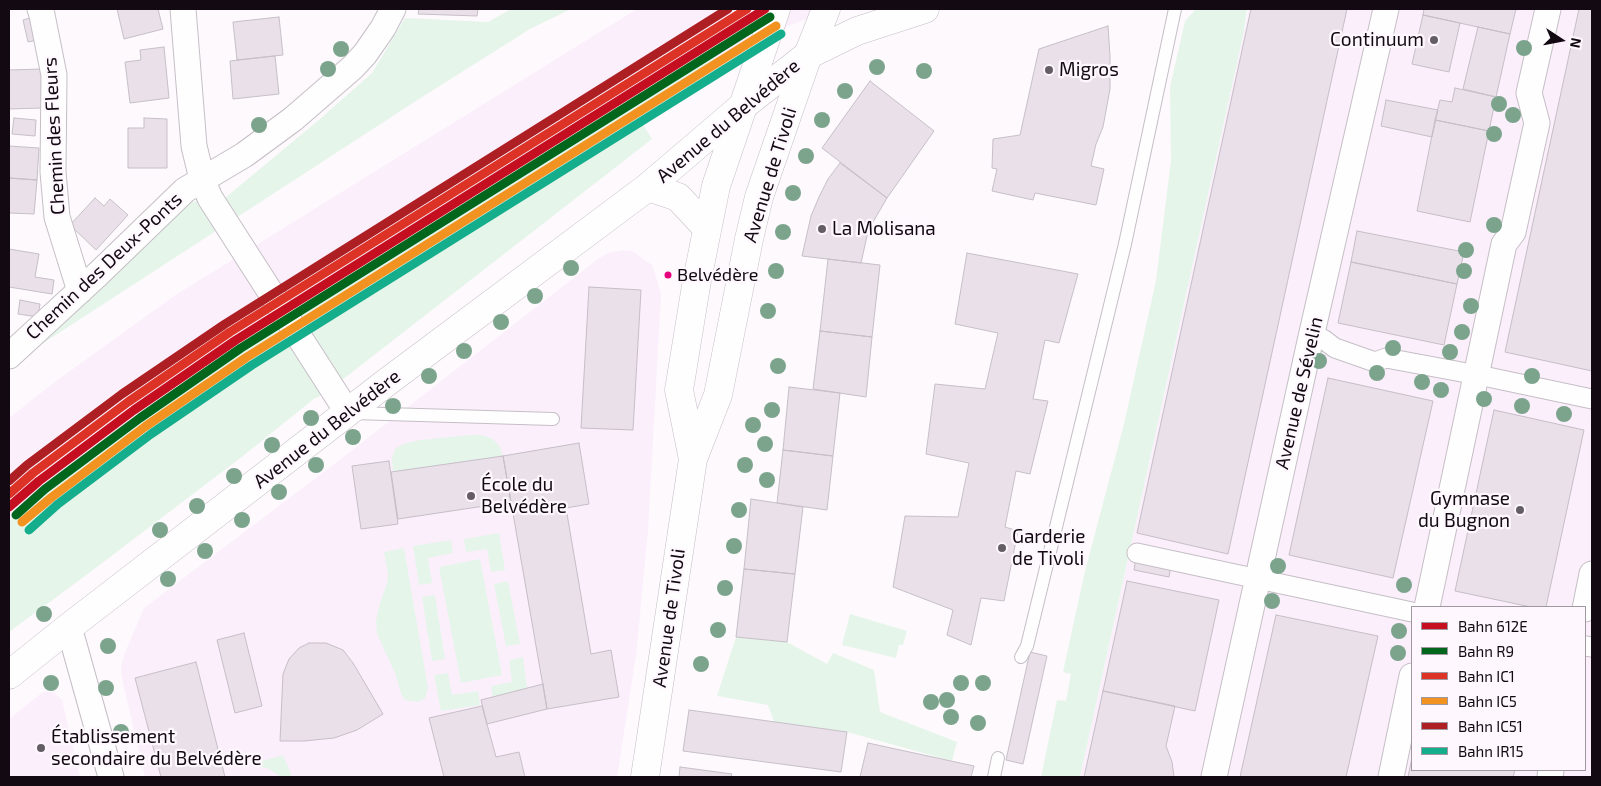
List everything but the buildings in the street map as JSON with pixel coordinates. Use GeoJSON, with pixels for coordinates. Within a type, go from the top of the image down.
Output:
{"type":"FeatureCollection","features":[{"type":"Feature","properties":{"kind":"main road","name":"Avenue de Tivoli"},"geometry":{"type":"LineString","coordinates":[[693,459],[679,390],[706,227],[716,186],[776,9]]}},
{"type":"Feature","properties":{"kind":"main road"},"geometry":{"type":"LineString","coordinates":[[817,31],[856,31],[925,9]]}},
{"type":"Feature","properties":{"kind":"main road","name":"Avenue de Tivoli"},"geometry":{"type":"LineString","coordinates":[[645,777],[693,459],[718,395],[759,197],[817,31]]}},
{"type":"Feature","properties":{"kind":"main road","name":"Avenue du Belvédère"},"geometry":{"type":"LineString","coordinates":[[9,675],[341,402],[386,382],[648,187],[744,105],[817,31]]}},
{"type":"Feature","properties":{"kind":"main road","name":"Avenue du Belvédère"},"geometry":{"type":"LineString","coordinates":[[648,187],[678,197],[706,227]]}},
{"type":"Feature","properties":{"kind":"street","name":"Chemin des Fleurs"},"geometry":{"type":"LineString","coordinates":[[40,9],[54,75],[53,172],[56,217],[80,291]]}},
{"type":"Feature","properties":{"kind":"street"},"geometry":{"type":"LineString","coordinates":[[183,9],[194,146],[206,189],[341,402]]}},
{"type":"Feature","properties":{"kind":"street","name":"Chemin des Deux-Ponts"},"geometry":{"type":"LineString","coordinates":[[9,356],[185,190],[206,189],[244,155],[293,119],[353,67],[365,54],[383,28],[393,9]]}},
{"type":"Feature","properties":{"kind":"street","name":"Avenue de Sévelin"},"geometry":{"type":"LineString","coordinates":[[1214,777],[1311,337],[1386,9]]}},
{"type":"Feature","properties":{"kind":"street"},"geometry":{"type":"LineString","coordinates":[[1426,606],[1504,244],[1513,232],[1538,123],[1529,93],[1548,9]]}},
{"type":"Feature","properties":{"kind":"street"},"geometry":{"type":"LineString","coordinates":[[1311,337],[1323,339],[1335,348],[1375,362],[1386,358],[1592,399]]}},
{"type":"Feature","properties":{"kind":"street"},"geometry":{"type":"LineString","coordinates":[[1137,553],[1411,612]]}},
{"type":"Feature","properties":{"kind":"street"},"geometry":{"type":"LineString","coordinates":[[1586,606],[1592,574]]}},
{"type":"Feature","properties":{"kind":"street"},"geometry":{"type":"LineString","coordinates":[[69,627],[111,777]]}},
{"type":"Feature","properties":{"kind":"street"},"geometry":{"type":"LineString","coordinates":[[1391,777],[1411,681]]}},
{"type":"Feature","properties":{"kind":"lane"},"geometry":{"type":"LineString","coordinates":[[1021,657],[1027,646],[1125,244],[1175,9]]}},
{"type":"Feature","properties":{"kind":"lane"},"geometry":{"type":"LineString","coordinates":[[341,402],[553,419]]}},
{"type":"Feature","properties":{"kind":"lane"},"geometry":{"type":"LineString","coordinates":[[994,777],[998,758]]}},
{"type":"Feature","properties":{"kind":"shaded area"},"geometry":{"type":"Polygon","coordinates":[[[511,9],[571,9],[530,29],[419,99],[25,355],[192,202],[225,198],[372,73],[405,18],[488,22],[511,9]]]}},
{"type":"Feature","properties":{"kind":"shaded area"},"geometry":{"type":"Polygon","coordinates":[[[637,9],[830,9],[725,52],[717,66],[712,52],[139,418],[9,521],[9,418],[55,382],[174,296],[637,9]]]}},
{"type":"Feature","properties":{"kind":"shaded area"},"geometry":{"type":"Polygon","coordinates":[[[1196,9],[1247,9],[1244,31],[1080,777],[1041,777],[1057,700],[1066,701],[1071,674],[1063,672],[1085,571],[1124,424],[1156,281],[1171,161],[1170,87],[1185,21],[1196,9]]]}},
{"type":"Feature","properties":{"kind":"shaded area"},"geometry":{"type":"Polygon","coordinates":[[[1249,9],[1592,9],[1592,777],[1080,777],[1249,9]]]}},
{"type":"Feature","properties":{"kind":"shaded area"},"geometry":{"type":"Polygon","coordinates":[[[712,52],[717,66],[642,123],[652,139],[342,380],[315,398],[243,456],[9,632],[9,521],[13,517],[139,418],[712,52]]]}},
{"type":"Feature","properties":{"kind":"shaded area","name":"École du Belvédère"},"geometry":{"type":"Polygon","coordinates":[[[625,250],[632,251],[652,265],[661,293],[648,530],[636,655],[617,777],[145,777],[121,668],[124,655],[144,608],[337,462],[598,259],[608,253],[625,250]]]}},
{"type":"Feature","properties":{"kind":"shaded area"},"geometry":{"type":"Polygon","coordinates":[[[482,435],[493,439],[500,447],[503,456],[393,472],[392,457],[395,449],[403,444],[420,440],[482,435]]]}},
{"type":"Feature","properties":{"kind":"shaded area"},"geometry":{"type":"Polygon","coordinates":[[[499,533],[505,570],[491,572],[487,549],[466,552],[464,539],[499,533]]]}},
{"type":"Feature","properties":{"kind":"shaded area"},"geometry":{"type":"Polygon","coordinates":[[[451,540],[453,553],[428,558],[432,583],[419,585],[413,546],[451,540]]]}},
{"type":"Feature","properties":{"kind":"shaded area"},"geometry":{"type":"Polygon","coordinates":[[[404,548],[428,688],[425,698],[418,702],[405,700],[402,696],[395,673],[377,634],[376,621],[388,574],[384,552],[404,548]]]}},
{"type":"Feature","properties":{"kind":"shaded area"},"geometry":{"type":"Polygon","coordinates":[[[480,559],[502,675],[461,683],[439,567],[480,559]]]}},
{"type":"Feature","properties":{"kind":"shaded area"},"geometry":{"type":"Polygon","coordinates":[[[508,581],[520,644],[506,646],[494,584],[508,581]]]}},
{"type":"Feature","properties":{"kind":"shaded area"},"geometry":{"type":"Polygon","coordinates":[[[435,595],[445,659],[432,661],[422,597],[435,595]]]}},
{"type":"Feature","properties":{"kind":"shaded area"},"geometry":{"type":"Polygon","coordinates":[[[850,614],[907,631],[903,645],[899,645],[896,658],[842,645],[850,614]]]}},
{"type":"Feature","properties":{"kind":"shaded area"},"geometry":{"type":"Polygon","coordinates":[[[736,637],[787,642],[827,664],[833,653],[874,670],[880,712],[957,742],[952,761],[847,732],[774,722],[768,705],[717,696],[736,637]]]}},
{"type":"Feature","properties":{"kind":"shaded area"},"geometry":{"type":"Polygon","coordinates":[[[523,657],[528,694],[493,700],[491,686],[512,682],[509,660],[523,657]]]}},
{"type":"Feature","properties":{"kind":"shaded area"},"geometry":{"type":"Polygon","coordinates":[[[448,673],[452,695],[478,691],[480,705],[441,711],[434,675],[448,673]]]}},
{"type":"Feature","properties":{"kind":"shaded area","name":"Établissement secondaire du Belvédère"},"geometry":{"type":"Polygon","coordinates":[[[43,692],[53,692],[62,700],[80,777],[9,777],[9,719],[43,692]]]}},
{"type":"Feature","properties":{"kind":"shaded area"},"geometry":{"type":"Polygon","coordinates":[[[283,755],[292,777],[281,777],[269,769],[252,764],[283,755]]]}},
{"type":"Feature","properties":{"kind":"rail line","name":"IC51"},"geometry":{"type":"LineString","coordinates":[[9,481],[27,465],[122,394],[225,324],[728,9]]}},
{"type":"Feature","properties":{"kind":"rail line","name":"IC1"},"geometry":{"type":"LineString","coordinates":[[9,494],[33,473],[128,402],[230,332],[747,9]]}},
{"type":"Feature","properties":{"kind":"rail line","name":"612E"},"geometry":{"type":"LineString","coordinates":[[9,507],[39,481],[134,410],[236,340],[765,9]]}},
{"type":"Feature","properties":{"kind":"rail line","name":"R9"},"geometry":{"type":"LineString","coordinates":[[16,515],[45,489],[140,418],[241,348],[770,17]]}},
{"type":"Feature","properties":{"kind":"rail line","name":"IC5"},"geometry":{"type":"LineString","coordinates":[[22,522],[146,426],[247,357],[776,26]]}},
{"type":"Feature","properties":{"kind":"rail line","name":"IR15"},"geometry":{"type":"LineString","coordinates":[[29,530],[58,504],[151,434],[252,365],[781,34]]}},
{"type":"Feature","properties":{"kind":"place","name":"Continuum"},"geometry":{"type":"Point","coordinates":[1434,40]}},
{"type":"Feature","properties":{"kind":"place","name":"Migros"},"geometry":{"type":"Point","coordinates":[1049,70]}},
{"type":"Feature","properties":{"kind":"place","name":"La Molisana"},"geometry":{"type":"Point","coordinates":[822,229]}},
{"type":"Feature","properties":{"kind":"place","name":"Belvédère"},"geometry":{"type":"Point","coordinates":[668,275]}},
{"type":"Feature","properties":{"kind":"place","name":"École du Belvédère"},"geometry":{"type":"Point","coordinates":[471,496]}},
{"type":"Feature","properties":{"kind":"place","name":"Gymnase du Bugnon"},"geometry":{"type":"Point","coordinates":[1520,510]}},
{"type":"Feature","properties":{"kind":"place","name":"Garderie de Tivoli"},"geometry":{"type":"Point","coordinates":[1002,548]}},
{"type":"Feature","properties":{"kind":"place","name":"Établissement secondaire du Belvédère"},"geometry":{"type":"Point","coordinates":[41,748]}}]}
